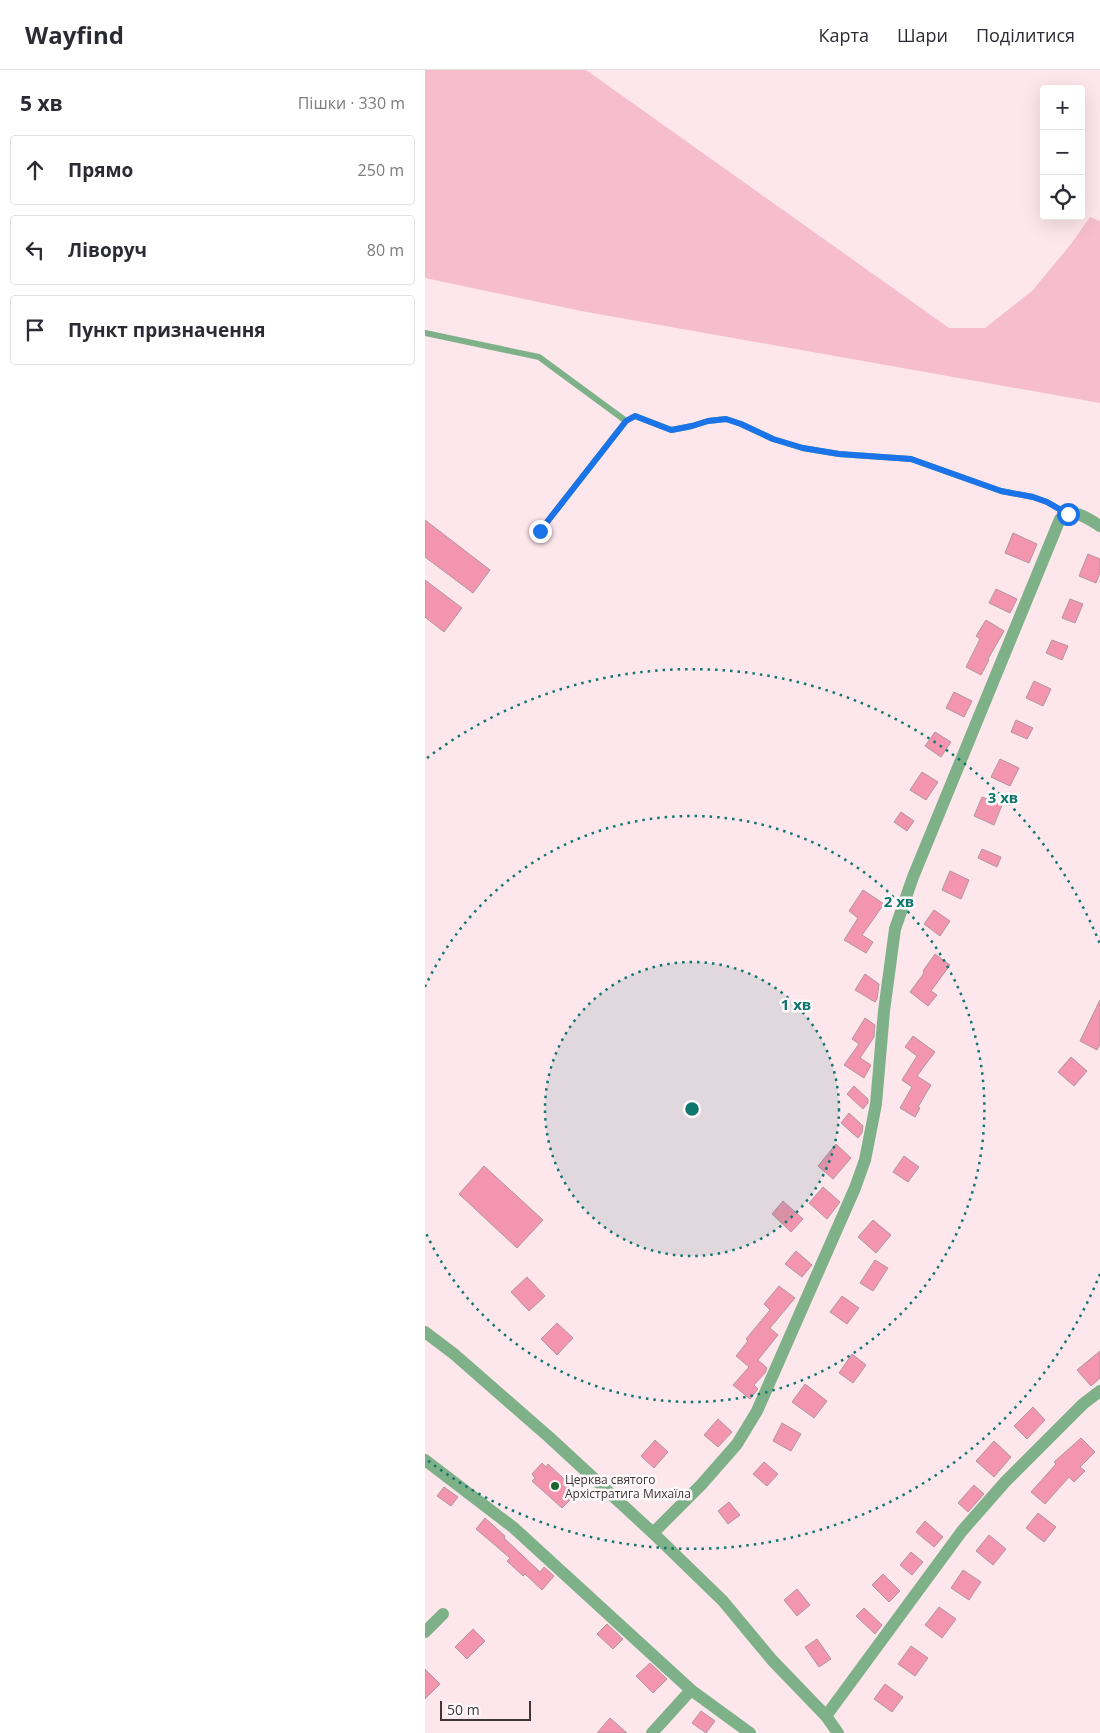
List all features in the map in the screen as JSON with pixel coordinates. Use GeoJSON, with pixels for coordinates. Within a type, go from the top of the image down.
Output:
{"type":"FeatureCollection","features":[{"type":"Feature","properties":{"kind":"street"},"geometry":{"type":"LineString","coordinates":[[653,1533],[701,1485],[737,1444],[757,1411],[855,1188],[865,1160],[876,1104],[885,1011],[897,922],[913,877],[1060,519],[1068,514],[1077,513],[1100,526]]}},
{"type":"Feature","properties":{"kind":"street"},"geometry":{"type":"LineString","coordinates":[[425,1332],[454,1354],[542,1431],[653,1533],[723,1601],[772,1660],[826,1716],[838,1733]]}},
{"type":"Feature","properties":{"kind":"street"},"geometry":{"type":"LineString","coordinates":[[826,1716],[962,1531],[1005,1482],[1083,1404],[1100,1391]]}},
{"type":"Feature","properties":{"kind":"street"},"geometry":{"type":"LineString","coordinates":[[425,1460],[514,1528],[691,1690],[750,1733]]}},
{"type":"Feature","properties":{"kind":"street"},"geometry":{"type":"LineString","coordinates":[[425,1632],[443,1614]]}},
{"type":"Feature","properties":{"kind":"street"},"geometry":{"type":"LineString","coordinates":[[652,1733],[691,1690]]}},
{"type":"Feature","properties":{"kind":"lane"},"geometry":{"type":"LineString","coordinates":[[425,332],[539,357],[626,421]]}},
{"type":"Feature","properties":{"kind":"lane"},"geometry":{"type":"LineString","coordinates":[[540,531],[626,421],[635,416],[671,430],[708,421],[726,419],[773,439],[803,448],[839,454],[911,459],[1001,491],[1033,497],[1047,502],[1068,514]]}},
{"type":"Feature","properties":{"kind":"shaded area"},"geometry":{"type":"Polygon","coordinates":[[[425,70],[586,70],[949,328],[985,328],[1032,291],[1071,244],[1090,217],[1100,221],[1100,403],[581,311],[425,278],[425,70]]]}},
{"type":"Feature","properties":{"kind":"building"},"geometry":{"type":"Polygon","coordinates":[[[425,520],[490,570],[473,593],[425,557],[425,520]]]}},
{"type":"Feature","properties":{"kind":"building"},"geometry":{"type":"Polygon","coordinates":[[[1013,533],[1037,544],[1029,563],[1005,553],[1013,533]]]}},
{"type":"Feature","properties":{"kind":"building"},"geometry":{"type":"Polygon","coordinates":[[[1088,554],[1100,559],[1100,573],[1096,583],[1079,576],[1088,554]]]}},
{"type":"Feature","properties":{"kind":"building"},"geometry":{"type":"Polygon","coordinates":[[[425,580],[462,608],[444,632],[425,617],[425,580]]]}},
{"type":"Feature","properties":{"kind":"building"},"geometry":{"type":"Polygon","coordinates":[[[996,589],[1017,599],[1010,613],[989,603],[996,589]]]}},
{"type":"Feature","properties":{"kind":"building"},"geometry":{"type":"Polygon","coordinates":[[[1070,599],[1083,604],[1075,623],[1062,618],[1070,599]]]}},
{"type":"Feature","properties":{"kind":"building"},"geometry":{"type":"Polygon","coordinates":[[[986,620],[1004,631],[981,675],[966,667],[980,639],[976,636],[986,620]]]}},
{"type":"Feature","properties":{"kind":"building"},"geometry":{"type":"Polygon","coordinates":[[[1052,640],[1068,646],[1062,660],[1046,653],[1052,640]]]}},
{"type":"Feature","properties":{"kind":"building"},"geometry":{"type":"Polygon","coordinates":[[[1034,681],[1051,689],[1043,706],[1026,698],[1034,681]]]}},
{"type":"Feature","properties":{"kind":"building"},"geometry":{"type":"Polygon","coordinates":[[[954,692],[972,701],[964,717],[946,708],[954,692]]]}},
{"type":"Feature","properties":{"kind":"building"},"geometry":{"type":"Polygon","coordinates":[[[1016,720],[1033,728],[1027,739],[1011,732],[1016,720]]]}},
{"type":"Feature","properties":{"kind":"building"},"geometry":{"type":"Polygon","coordinates":[[[935,732],[951,742],[941,757],[925,746],[935,732]]]}},
{"type":"Feature","properties":{"kind":"building"},"geometry":{"type":"Polygon","coordinates":[[[1000,759],[1019,768],[1010,786],[991,777],[1000,759]]]}},
{"type":"Feature","properties":{"kind":"building"},"geometry":{"type":"Polygon","coordinates":[[[922,772],[938,782],[926,800],[910,790],[922,772]]]}},
{"type":"Feature","properties":{"kind":"building"},"geometry":{"type":"Polygon","coordinates":[[[982,797],[1002,805],[994,825],[974,816],[982,797]]]}},
{"type":"Feature","properties":{"kind":"building"},"geometry":{"type":"Polygon","coordinates":[[[901,812],[914,821],[907,831],[894,822],[901,812]]]}},
{"type":"Feature","properties":{"kind":"building"},"geometry":{"type":"Polygon","coordinates":[[[982,849],[1001,857],[997,867],[978,858],[982,849]]]}},
{"type":"Feature","properties":{"kind":"building"},"geometry":{"type":"Polygon","coordinates":[[[950,871],[969,880],[961,899],[942,890],[950,871]]]}},
{"type":"Feature","properties":{"kind":"building"},"geometry":{"type":"Polygon","coordinates":[[[863,890],[884,904],[862,935],[873,942],[866,953],[844,940],[858,918],[849,911],[863,890]]]}},
{"type":"Feature","properties":{"kind":"building"},"geometry":{"type":"Polygon","coordinates":[[[934,910],[950,921],[940,936],[924,924],[934,910]]]}},
{"type":"Feature","properties":{"kind":"building"},"geometry":{"type":"Polygon","coordinates":[[[935,954],[950,965],[931,991],[937,995],[928,1006],[910,992],[935,954]]]}},
{"type":"Feature","properties":{"kind":"building"},"geometry":{"type":"Polygon","coordinates":[[[865,974],[879,984],[875,1002],[855,990],[865,974]]]}},
{"type":"Feature","properties":{"kind":"building"},"geometry":{"type":"Polygon","coordinates":[[[1100,1000],[1100,1044],[1097,1050],[1080,1041],[1100,1000]]]}},
{"type":"Feature","properties":{"kind":"building"},"geometry":{"type":"Polygon","coordinates":[[[865,1018],[875,1025],[874,1037],[860,1058],[871,1065],[864,1078],[844,1065],[859,1044],[852,1039],[865,1018]]]}},
{"type":"Feature","properties":{"kind":"building"},"geometry":{"type":"Polygon","coordinates":[[[913,1036],[935,1052],[917,1076],[931,1085],[918,1107],[920,1108],[915,1117],[900,1108],[912,1087],[902,1080],[917,1056],[905,1047],[913,1036]]]}},
{"type":"Feature","properties":{"kind":"building"},"geometry":{"type":"Polygon","coordinates":[[[1071,1057],[1087,1071],[1074,1086],[1058,1072],[1071,1057]]]}},
{"type":"Feature","properties":{"kind":"building"},"geometry":{"type":"Polygon","coordinates":[[[854,1086],[868,1099],[868,1103],[863,1109],[847,1094],[854,1086]]]}},
{"type":"Feature","properties":{"kind":"building"},"geometry":{"type":"Polygon","coordinates":[[[849,1113],[863,1126],[862,1133],[858,1138],[841,1123],[849,1113]]]}},
{"type":"Feature","properties":{"kind":"building"},"geometry":{"type":"Polygon","coordinates":[[[836,1144],[851,1158],[833,1179],[818,1166],[836,1144]]]}},
{"type":"Feature","properties":{"kind":"building"},"geometry":{"type":"Polygon","coordinates":[[[904,1156],[919,1167],[908,1182],[893,1172],[904,1156]]]}},
{"type":"Feature","properties":{"kind":"building"},"geometry":{"type":"Polygon","coordinates":[[[484,1166],[543,1220],[517,1248],[459,1194],[484,1166]]]}},
{"type":"Feature","properties":{"kind":"building"},"geometry":{"type":"Polygon","coordinates":[[[823,1187],[840,1202],[827,1219],[809,1203],[823,1187]]]}},
{"type":"Feature","properties":{"kind":"building"},"geometry":{"type":"Polygon","coordinates":[[[783,1201],[803,1219],[791,1232],[772,1214],[783,1201]]]}},
{"type":"Feature","properties":{"kind":"building"},"geometry":{"type":"Polygon","coordinates":[[[873,1220],[891,1235],[876,1253],[858,1237],[873,1220]]]}},
{"type":"Feature","properties":{"kind":"building"},"geometry":{"type":"Polygon","coordinates":[[[796,1251],[812,1265],[802,1277],[785,1264],[796,1251]]]}},
{"type":"Feature","properties":{"kind":"building"},"geometry":{"type":"Polygon","coordinates":[[[875,1260],[888,1268],[873,1291],[860,1283],[875,1260]]]}},
{"type":"Feature","properties":{"kind":"building"},"geometry":{"type":"Polygon","coordinates":[[[527,1277],[545,1296],[529,1311],[511,1292],[527,1277]]]}},
{"type":"Feature","properties":{"kind":"building"},"geometry":{"type":"Polygon","coordinates":[[[779,1286],[795,1298],[770,1328],[778,1335],[758,1360],[767,1368],[754,1385],[758,1389],[750,1399],[733,1385],[749,1367],[736,1356],[748,1341],[746,1339],[770,1310],[764,1304],[779,1286]]]}},
{"type":"Feature","properties":{"kind":"building"},"geometry":{"type":"Polygon","coordinates":[[[842,1296],[859,1308],[847,1324],[830,1312],[842,1296]]]}},
{"type":"Feature","properties":{"kind":"building"},"geometry":{"type":"Polygon","coordinates":[[[557,1323],[573,1338],[557,1355],[541,1339],[557,1323]]]}},
{"type":"Feature","properties":{"kind":"building"},"geometry":{"type":"Polygon","coordinates":[[[1100,1351],[1100,1378],[1091,1386],[1077,1370],[1100,1351]]]}},
{"type":"Feature","properties":{"kind":"building"},"geometry":{"type":"Polygon","coordinates":[[[852,1354],[866,1365],[853,1383],[839,1373],[852,1354]]]}},
{"type":"Feature","properties":{"kind":"building"},"geometry":{"type":"Polygon","coordinates":[[[805,1384],[827,1401],[814,1418],[792,1402],[805,1384]]]}},
{"type":"Feature","properties":{"kind":"building"},"geometry":{"type":"Polygon","coordinates":[[[1033,1407],[1045,1420],[1027,1439],[1014,1426],[1033,1407]]]}},
{"type":"Feature","properties":{"kind":"building"},"geometry":{"type":"Polygon","coordinates":[[[718,1419],[732,1432],[718,1447],[704,1435],[718,1419]]]}},
{"type":"Feature","properties":{"kind":"building"},"geometry":{"type":"Polygon","coordinates":[[[782,1423],[801,1434],[791,1451],[773,1441],[782,1423]]]}},
{"type":"Feature","properties":{"kind":"building"},"geometry":{"type":"Polygon","coordinates":[[[1081,1438],[1095,1452],[1080,1467],[1085,1471],[1074,1482],[1069,1477],[1045,1504],[1031,1492],[1056,1464],[1054,1462],[1081,1438]]]}},
{"type":"Feature","properties":{"kind":"building"},"geometry":{"type":"Polygon","coordinates":[[[655,1440],[668,1452],[654,1468],[641,1456],[655,1440]]]}},
{"type":"Feature","properties":{"kind":"building"},"geometry":{"type":"Polygon","coordinates":[[[994,1441],[1011,1457],[994,1477],[976,1461],[994,1441]]]}},
{"type":"Feature","properties":{"kind":"building"},"geometry":{"type":"Polygon","coordinates":[[[764,1462],[778,1474],[767,1486],[753,1474],[764,1462]]]}},
{"type":"Feature","properties":{"kind":"building","name":"Церква святого Архістратига Михаїла"},"geometry":{"type":"Polygon","coordinates":[[[542,1463],[546,1467],[548,1464],[578,1492],[562,1508],[532,1481],[535,1478],[532,1474],[542,1463]]]}},
{"type":"Feature","properties":{"kind":"building"},"geometry":{"type":"Polygon","coordinates":[[[974,1485],[984,1494],[968,1512],[958,1503],[974,1485]]]}},
{"type":"Feature","properties":{"kind":"building"},"geometry":{"type":"Polygon","coordinates":[[[444,1487],[458,1497],[451,1506],[437,1496],[444,1487]]]}},
{"type":"Feature","properties":{"kind":"building"},"geometry":{"type":"Polygon","coordinates":[[[729,1502],[740,1515],[728,1524],[718,1511],[729,1502]]]}},
{"type":"Feature","properties":{"kind":"building"},"geometry":{"type":"Polygon","coordinates":[[[1038,1513],[1056,1527],[1044,1542],[1026,1528],[1038,1513]]]}},
{"type":"Feature","properties":{"kind":"building"},"geometry":{"type":"Polygon","coordinates":[[[485,1518],[540,1572],[544,1567],[554,1576],[542,1590],[525,1574],[523,1576],[507,1561],[510,1558],[476,1529],[485,1518]]]}},
{"type":"Feature","properties":{"kind":"building"},"geometry":{"type":"Polygon","coordinates":[[[925,1521],[943,1537],[934,1547],[916,1532],[925,1521]]]}},
{"type":"Feature","properties":{"kind":"building"},"geometry":{"type":"Polygon","coordinates":[[[989,1535],[1006,1549],[993,1565],[976,1551],[989,1535]]]}},
{"type":"Feature","properties":{"kind":"building"},"geometry":{"type":"Polygon","coordinates":[[[911,1552],[923,1562],[912,1575],[900,1565],[911,1552]]]}},
{"type":"Feature","properties":{"kind":"building"},"geometry":{"type":"Polygon","coordinates":[[[963,1570],[981,1582],[969,1600],[951,1588],[963,1570]]]}},
{"type":"Feature","properties":{"kind":"building"},"geometry":{"type":"Polygon","coordinates":[[[883,1574],[900,1591],[889,1602],[872,1585],[883,1574]]]}},
{"type":"Feature","properties":{"kind":"building"},"geometry":{"type":"Polygon","coordinates":[[[797,1589],[810,1605],[797,1616],[784,1600],[797,1589]]]}},
{"type":"Feature","properties":{"kind":"building"},"geometry":{"type":"Polygon","coordinates":[[[939,1607],[956,1619],[942,1638],[925,1625],[939,1607]]]}},
{"type":"Feature","properties":{"kind":"building"},"geometry":{"type":"Polygon","coordinates":[[[864,1608],[882,1625],[875,1634],[856,1616],[864,1608]]]}},
{"type":"Feature","properties":{"kind":"building"},"geometry":{"type":"Polygon","coordinates":[[[607,1624],[623,1639],[613,1649],[597,1634],[607,1624]]]}},
{"type":"Feature","properties":{"kind":"building"},"geometry":{"type":"Polygon","coordinates":[[[473,1629],[485,1641],[467,1659],[455,1647],[473,1629]]]}},
{"type":"Feature","properties":{"kind":"building"},"geometry":{"type":"Polygon","coordinates":[[[817,1639],[831,1659],[819,1667],[805,1647],[817,1639]]]}},
{"type":"Feature","properties":{"kind":"building"},"geometry":{"type":"Polygon","coordinates":[[[911,1646],[928,1658],[915,1676],[898,1664],[911,1646]]]}},
{"type":"Feature","properties":{"kind":"building"},"geometry":{"type":"Polygon","coordinates":[[[650,1663],[667,1679],[653,1693],[636,1676],[650,1663]]]}},
{"type":"Feature","properties":{"kind":"building"},"geometry":{"type":"Polygon","coordinates":[[[425,1669],[440,1684],[425,1699],[425,1669]]]}},
{"type":"Feature","properties":{"kind":"building"},"geometry":{"type":"Polygon","coordinates":[[[885,1684],[903,1697],[892,1712],[874,1699],[885,1684]]]}},
{"type":"Feature","properties":{"kind":"building"},"geometry":{"type":"Polygon","coordinates":[[[701,1711],[715,1721],[706,1733],[692,1723],[701,1711]]]}},
{"type":"Feature","properties":{"kind":"building"},"geometry":{"type":"Polygon","coordinates":[[[610,1718],[627,1733],[597,1733],[610,1718]]]}},
{"type":"Feature","properties":{"kind":"place","name":"Церква святого Архістратига Михаїла"},"geometry":{"type":"Point","coordinates":[555,1486]}},
{"type":"Feature","properties":{"kind":"route"},"geometry":{"type":"LineString","coordinates":[[540,531],[626,421],[635,416],[671,430],[708,421],[726,419],[773,439],[803,448],[839,454],[911,459],[1001,491],[1033,497],[1047,502],[1068,514]]}}]}
